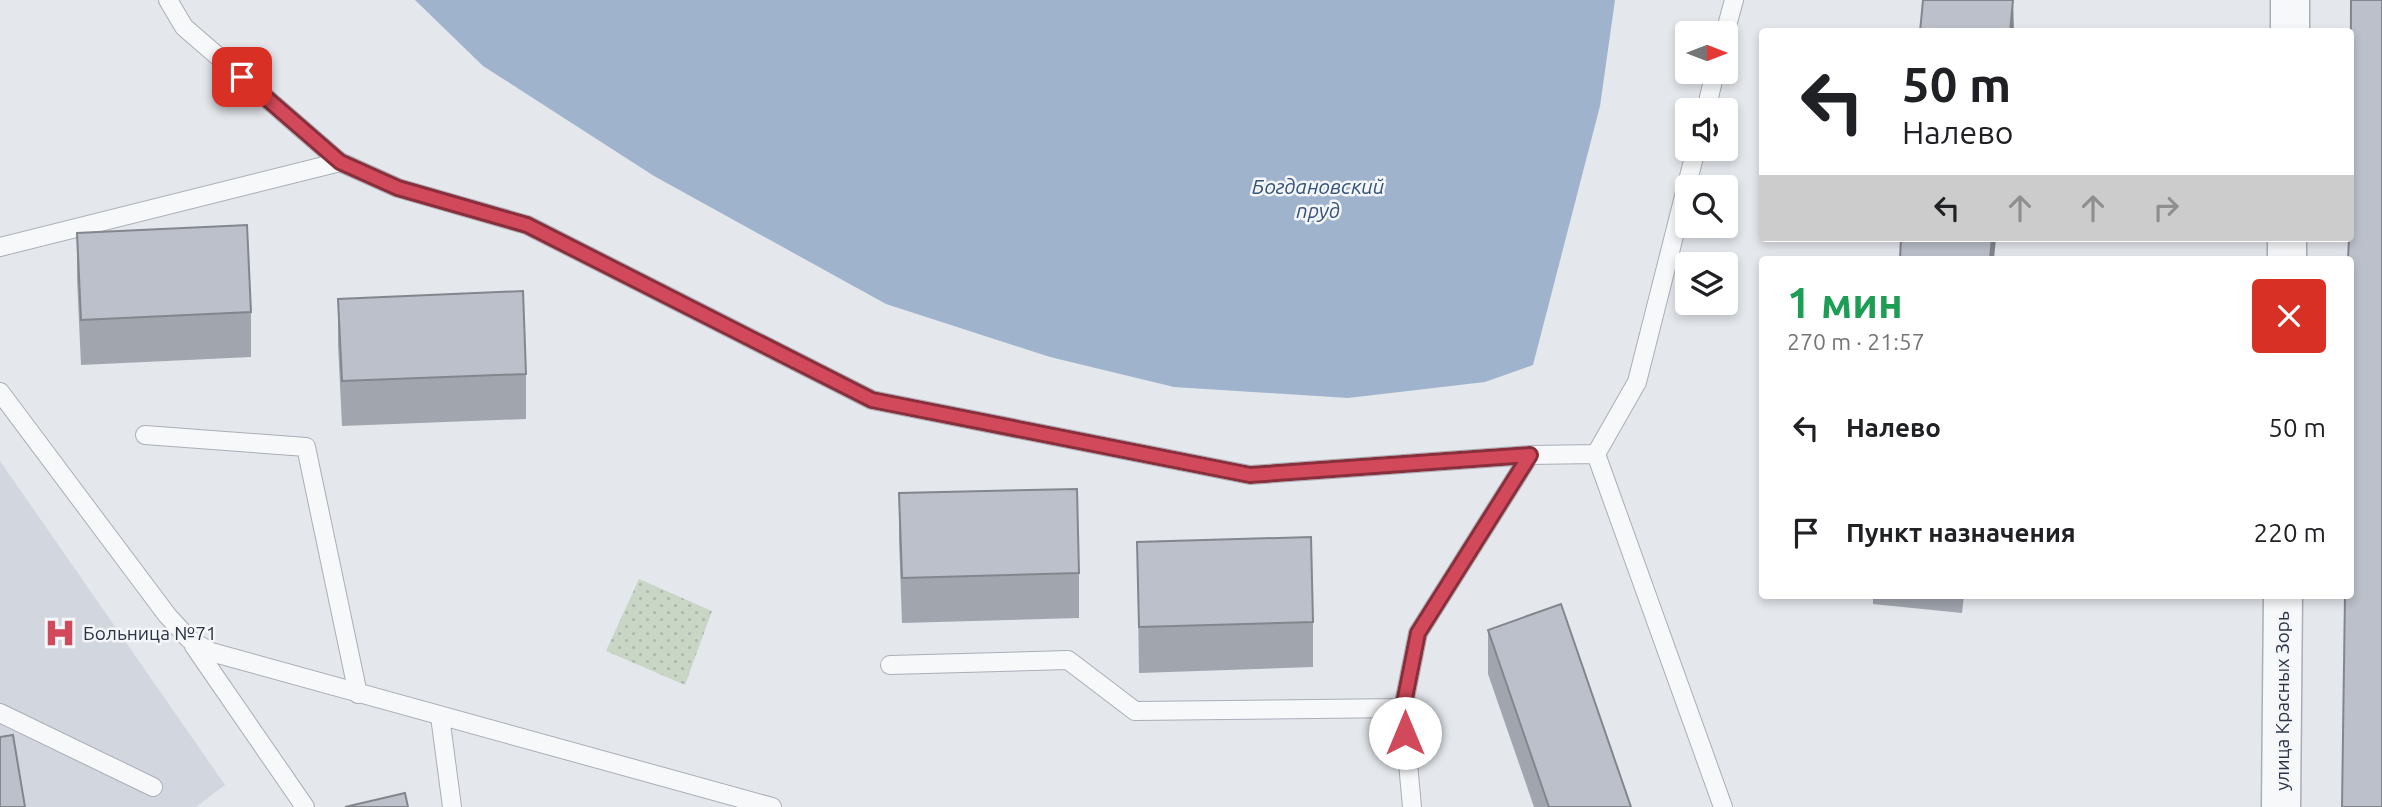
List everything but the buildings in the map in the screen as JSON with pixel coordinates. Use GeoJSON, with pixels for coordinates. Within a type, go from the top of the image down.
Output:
{"type":"FeatureCollection","features":[{"type":"Feature","properties":{"kind":"street"},"geometry":{"type":"LineString","coordinates":[[2290,0],[2290,28]]}},
{"type":"Feature","properties":{"kind":"street","name":"улица Красных Зорь"},"geometry":{"type":"LineString","coordinates":[[2281,807],[2283,599]]}},
{"type":"Feature","properties":{"kind":"lane"},"geometry":{"type":"LineString","coordinates":[[168,0],[184,27],[340,162],[398,188],[527,225],[872,400],[1250,475],[1530,455],[1596,453]]}},
{"type":"Feature","properties":{"kind":"lane"},"geometry":{"type":"LineString","coordinates":[[1728,21],[1734,0]]}},
{"type":"Feature","properties":{"kind":"lane"},"geometry":{"type":"LineString","coordinates":[[1693,161],[1637,382],[1596,453],[1723,807]]}},
{"type":"Feature","properties":{"kind":"lane"},"geometry":{"type":"LineString","coordinates":[[0,247],[340,162]]}},
{"type":"Feature","properties":{"kind":"lane"},"geometry":{"type":"LineString","coordinates":[[0,392],[146,589],[189,639],[305,807]]}},
{"type":"Feature","properties":{"kind":"lane"},"geometry":{"type":"LineString","coordinates":[[145,435],[306,447],[358,694]]}},
{"type":"Feature","properties":{"kind":"lane"},"geometry":{"type":"LineString","coordinates":[[1412,807],[1403,708],[1418,633],[1530,455]]}},
{"type":"Feature","properties":{"kind":"lane"},"geometry":{"type":"LineString","coordinates":[[189,639],[211,652],[772,807]]}},
{"type":"Feature","properties":{"kind":"lane"},"geometry":{"type":"LineString","coordinates":[[890,665],[1068,660],[1135,710],[1403,708]]}},
{"type":"Feature","properties":{"kind":"lane"},"geometry":{"type":"LineString","coordinates":[[0,713],[153,787]]}},
{"type":"Feature","properties":{"kind":"lane"},"geometry":{"type":"LineString","coordinates":[[440,716],[452,807]]}},
{"type":"Feature","properties":{"kind":"shaded area","name":"Больница №71"},"geometry":{"type":"Polygon","coordinates":[[[0,461],[225,785],[196,807],[0,807],[0,461]]]}},
{"type":"Feature","properties":{"kind":"green space"},"geometry":{"type":"Polygon","coordinates":[[[639,579],[712,611],[685,685],[606,651],[639,579]]]}},
{"type":"Feature","properties":{"kind":"water","name":"Богдановский пруд"},"geometry":{"type":"Polygon","coordinates":[[[415,0],[1615,0],[1600,106],[1533,365],[1485,382],[1348,398],[1174,387],[1050,357],[886,304],[654,176],[483,66],[415,0]]]}},
{"type":"Feature","properties":{"kind":"place","name":"Больница №71"},"geometry":{"type":"Point","coordinates":[60,633]}},
{"type":"Feature","properties":{"kind":"route"},"geometry":{"type":"LineString","coordinates":[[242,77],[340,162],[398,188],[527,225],[872,400],[1250,475],[1530,455],[1418,633],[1403,708],[1405,733]]}}]}
